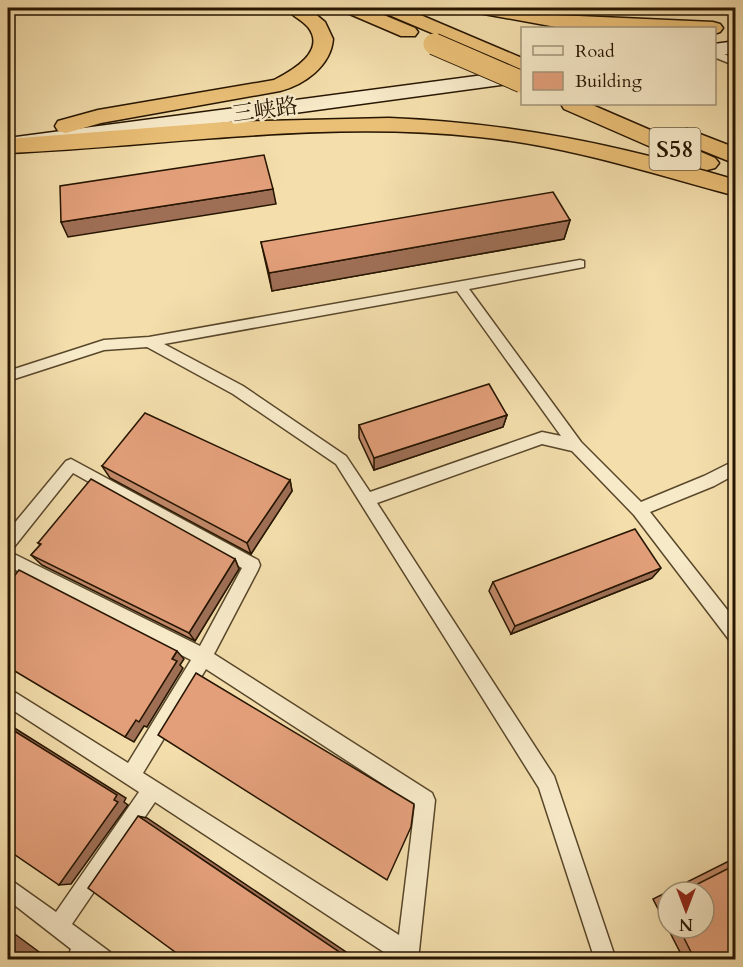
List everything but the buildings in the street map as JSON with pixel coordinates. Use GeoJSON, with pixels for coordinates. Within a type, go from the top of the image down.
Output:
{"type":"FeatureCollection","features":[{"type":"Feature","properties":{"kind":"highway"},"geometry":{"type":"LineString","coordinates":[[8,144],[98,117],[280,85],[303,73],[313,64],[323,46],[321,31],[310,18],[296,8]]}},
{"type":"Feature","properties":{"kind":"highway"},"geometry":{"type":"LineString","coordinates":[[352,8],[521,82]]}},
{"type":"Feature","properties":{"kind":"highway"},"geometry":{"type":"LineString","coordinates":[[389,8],[521,65]]}},
{"type":"Feature","properties":{"kind":"highway"},"geometry":{"type":"LineString","coordinates":[[484,8],[556,21],[691,27]]}},
{"type":"Feature","properties":{"kind":"highway"},"geometry":{"type":"LineString","coordinates":[[716,28],[735,29]]}},
{"type":"Feature","properties":{"kind":"highway","name":"S58"},"geometry":{"type":"LineString","coordinates":[[577,105],[619,113],[735,157]]}},
{"type":"Feature","properties":{"kind":"highway","name":"S58"},"geometry":{"type":"LineString","coordinates":[[619,113],[735,176]]}},
{"type":"Feature","properties":{"kind":"highway"},"geometry":{"type":"LineString","coordinates":[[8,144],[253,128],[442,126],[486,130],[573,146],[735,188]]}},
{"type":"Feature","properties":{"kind":"main road"},"geometry":{"type":"LineString","coordinates":[[716,51],[735,47]]}},
{"type":"Feature","properties":{"kind":"main road","name":"三峡路"},"geometry":{"type":"LineString","coordinates":[[8,144],[521,76]]}},
{"type":"Feature","properties":{"kind":"lane"},"geometry":{"type":"LineString","coordinates":[[95,8],[118,10],[142,8]]}},
{"type":"Feature","properties":{"kind":"lane"},"geometry":{"type":"LineString","coordinates":[[716,52],[735,63]]}},
{"type":"Feature","properties":{"kind":"lane"},"geometry":{"type":"LineString","coordinates":[[8,376],[104,345],[149,342],[580,264]]}},
{"type":"Feature","properties":{"kind":"lane"},"geometry":{"type":"LineString","coordinates":[[460,286],[576,446],[639,510],[735,635]]}},
{"type":"Feature","properties":{"kind":"lane"},"geometry":{"type":"LineString","coordinates":[[149,342],[238,390],[341,460],[547,783],[606,960]]}},
{"type":"Feature","properties":{"kind":"lane"},"geometry":{"type":"LineString","coordinates":[[366,500],[542,438],[576,446]]}},
{"type":"Feature","properties":{"kind":"lane"},"geometry":{"type":"LineString","coordinates":[[8,542],[71,465],[252,565],[203,657],[131,775]]}},
{"type":"Feature","properties":{"kind":"lane"},"geometry":{"type":"LineString","coordinates":[[639,510],[709,481],[735,466]]}},
{"type":"Feature","properties":{"kind":"lane"},"geometry":{"type":"LineString","coordinates":[[8,697],[408,956],[425,800],[203,657],[11,565]]}},
{"type":"Feature","properties":{"kind":"lane"},"geometry":{"type":"LineString","coordinates":[[59,926],[152,789]]}},
{"type":"Feature","properties":{"kind":"lane"},"geometry":{"type":"LineString","coordinates":[[8,888],[59,926],[81,952],[102,960]]}}]}
